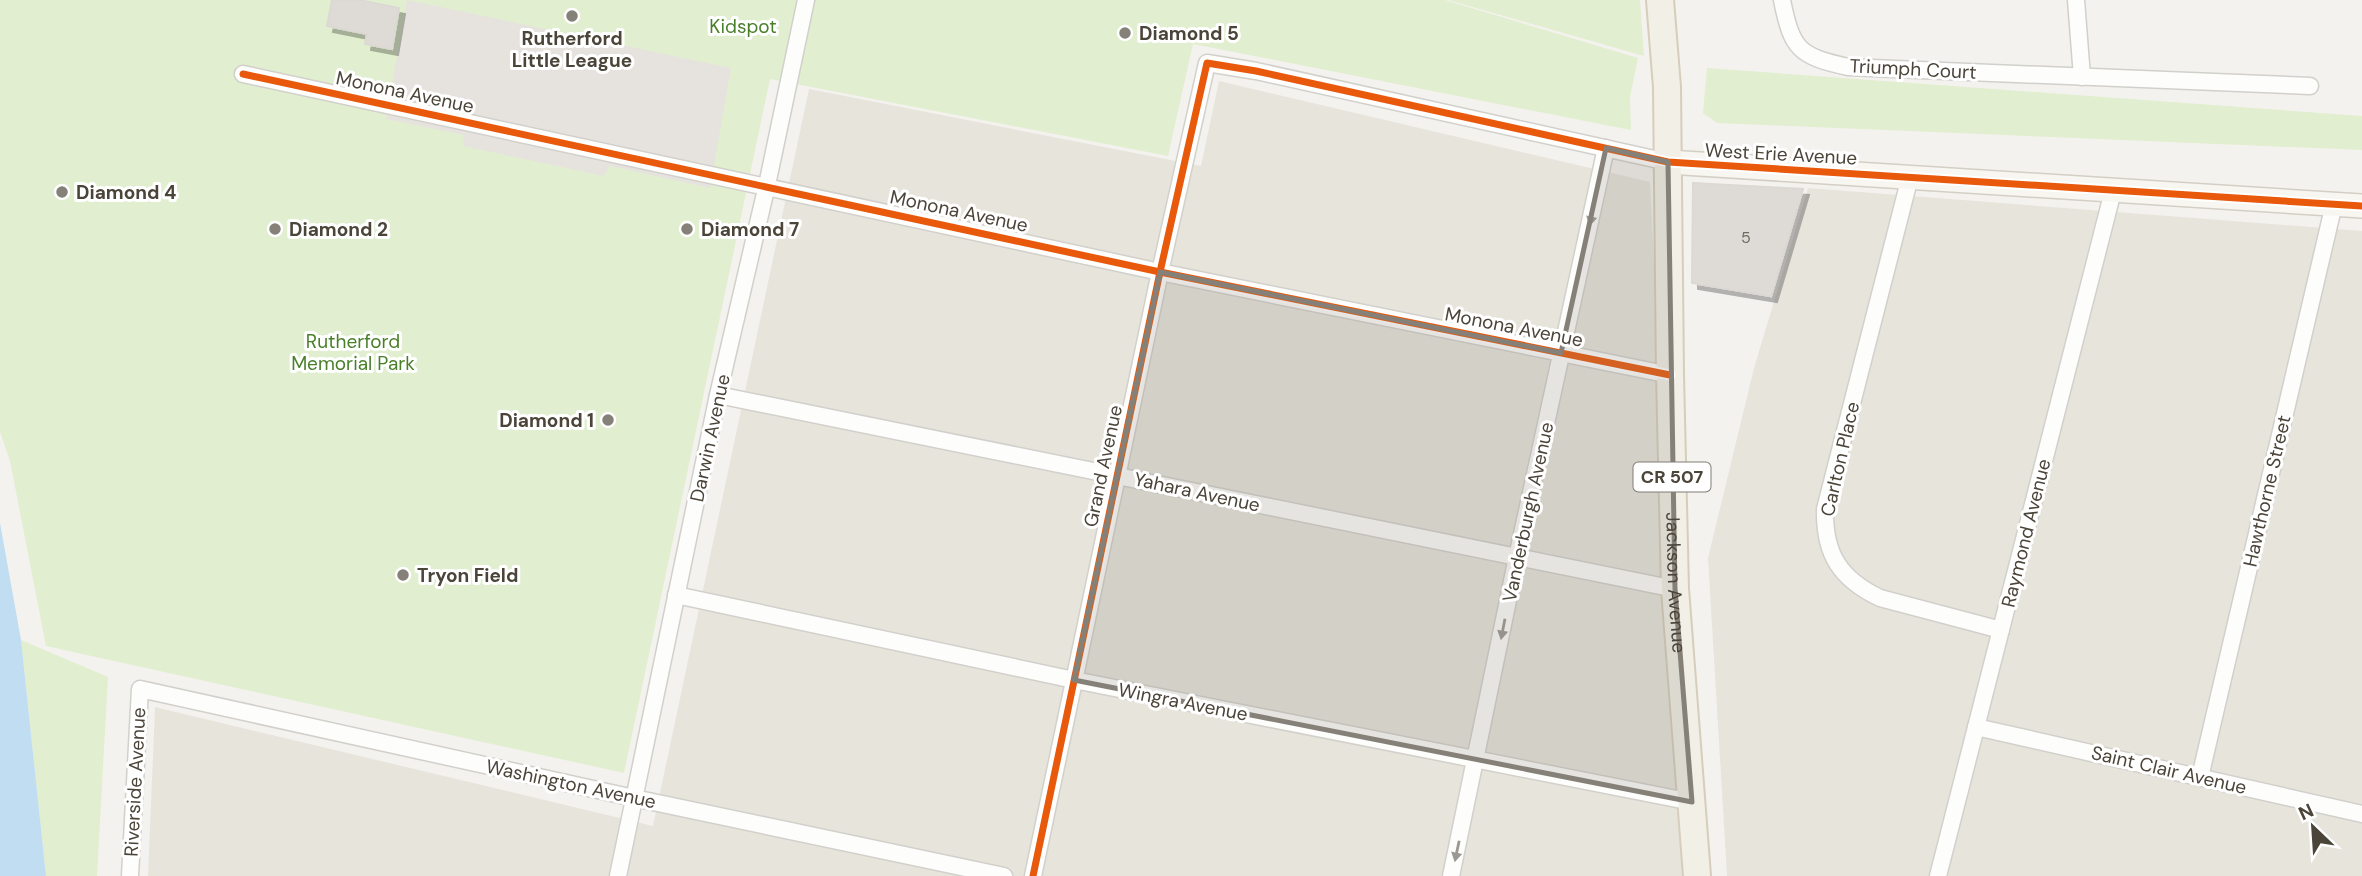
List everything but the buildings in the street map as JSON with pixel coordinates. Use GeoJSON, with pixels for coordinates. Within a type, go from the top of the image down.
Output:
{"type":"FeatureCollection","features":[{"type":"Feature","properties":{"kind":"main road","name":"Jackson Avenue"},"geometry":{"type":"LineString","coordinates":[[1660,0],[1667,77],[1675,589],[1697,876]]}},
{"type":"Feature","properties":{"kind":"street","name":"Darwin Avenue"},"geometry":{"type":"LineString","coordinates":[[618,876],[718,395],[767,185],[806,0]]}},
{"type":"Feature","properties":{"kind":"street","name":"Triumph Court"},"geometry":{"type":"LineString","coordinates":[[1782,0],[1787,27],[1798,49],[1822,61],[1849,67],[2310,86]]}},
{"type":"Feature","properties":{"kind":"street"},"geometry":{"type":"LineString","coordinates":[[2076,0],[2082,77]]}},
{"type":"Feature","properties":{"kind":"street","name":"West Erie Avenue"},"geometry":{"type":"LineString","coordinates":[[1207,63],[1256,71],[1668,162],[2362,206]]}},
{"type":"Feature","properties":{"kind":"street","name":"Grand Avenue"},"geometry":{"type":"LineString","coordinates":[[1033,876],[1160,272],[1207,63]]}},
{"type":"Feature","properties":{"kind":"street","name":"Monona Avenue"},"geometry":{"type":"LineString","coordinates":[[243,74],[1160,272],[1670,375]]}},
{"type":"Feature","properties":{"kind":"street","name":"Vanderburgh Avenue"},"geometry":{"type":"LineString","coordinates":[[1451,876],[1606,148]]}},
{"type":"Feature","properties":{"kind":"street","name":"Carlton Place"},"geometry":{"type":"LineString","coordinates":[[1910,177],[1825,509],[1825,528],[1836,563],[1849,579],[1862,589],[1880,598],[2001,630]]}},
{"type":"Feature","properties":{"kind":"street","name":"Raymond Avenue"},"geometry":{"type":"LineString","coordinates":[[1938,876],[2113,191]]}},
{"type":"Feature","properties":{"kind":"street","name":"Hawthorne Street"},"geometry":{"type":"LineString","coordinates":[[2200,777],[2334,204]]}},
{"type":"Feature","properties":{"kind":"street","name":"Yahara Avenue"},"geometry":{"type":"LineString","coordinates":[[718,395],[1675,589]]}},
{"type":"Feature","properties":{"kind":"street","name":"Wingra Avenue"},"geometry":{"type":"LineString","coordinates":[[676,595],[1074,680],[1692,803]]}},
{"type":"Feature","properties":{"kind":"street","name":"Washington Avenue"},"geometry":{"type":"LineString","coordinates":[[140,689],[1004,876]]}},
{"type":"Feature","properties":{"kind":"street","name":"Riverside Avenue"},"geometry":{"type":"LineString","coordinates":[[130,876],[140,689]]}},
{"type":"Feature","properties":{"kind":"street","name":"Saint Clair Avenue"},"geometry":{"type":"LineString","coordinates":[[1976,727],[2362,814]]}},
{"type":"Feature","properties":{"kind":"highlighted area"},"geometry":{"type":"Polygon","coordinates":[[[1606,148],[1668,162],[1675,589],[1692,802],[1074,680],[1160,272],[1561,353],[1606,148]]]}},
{"type":"Feature","properties":{"kind":"shaded area"},"geometry":{"type":"Polygon","coordinates":[[[407,0],[731,68],[710,188],[610,166],[604,176],[463,146],[464,135],[386,119],[407,0]]]}},
{"type":"Feature","properties":{"kind":"shaded area"},"geometry":{"type":"Polygon","coordinates":[[[1219,81],[1650,182],[1683,876],[148,876],[155,707],[653,826],[809,89],[1201,166],[1219,81]]]}},
{"type":"Feature","properties":{"kind":"shaded area"},"geometry":{"type":"Polygon","coordinates":[[[1808,188],[2362,231],[2362,876],[1727,876],[1708,558],[1754,368],[1808,188]]]}},
{"type":"Feature","properties":{"kind":"green space","name":"Rutherford Memorial Park"},"geometry":{"type":"Polygon","coordinates":[[[0,0],[1445,0],[1638,58],[1630,97],[1631,130],[1193,44],[1168,156],[770,79],[624,773],[46,646],[10,461],[0,432],[0,0]]]}},
{"type":"Feature","properties":{"kind":"green space"},"geometry":{"type":"Polygon","coordinates":[[[1448,0],[1640,0],[1644,56],[1448,0]]]}},
{"type":"Feature","properties":{"kind":"green space"},"geometry":{"type":"Polygon","coordinates":[[[1707,68],[2362,116],[2362,150],[1717,123],[1703,113],[1707,68]]]}},
{"type":"Feature","properties":{"kind":"green space"},"geometry":{"type":"Polygon","coordinates":[[[21,640],[108,677],[97,876],[46,876],[21,640]]]}},
{"type":"Feature","properties":{"kind":"water"},"geometry":{"type":"Polygon","coordinates":[[[0,523],[21,640],[46,876],[0,876],[0,523]]]}},
{"type":"Feature","properties":{"kind":"cycle path"},"geometry":{"type":"LineString","coordinates":[[1033,876],[1160,272],[1207,63],[1256,71],[1668,162],[2362,206]]}},
{"type":"Feature","properties":{"kind":"cycle path"},"geometry":{"type":"LineString","coordinates":[[243,74],[1160,272],[1670,375]]}},
{"type":"Feature","properties":{"kind":"place","name":"Rutherford Little League"},"geometry":{"type":"Point","coordinates":[572,16]}},
{"type":"Feature","properties":{"kind":"place","name":"Diamond 5"},"geometry":{"type":"Point","coordinates":[1125,33]}},
{"type":"Feature","properties":{"kind":"place","name":"Diamond 4"},"geometry":{"type":"Point","coordinates":[62,192]}},
{"type":"Feature","properties":{"kind":"place","name":"Diamond 2"},"geometry":{"type":"Point","coordinates":[275,229]}},
{"type":"Feature","properties":{"kind":"place","name":"Diamond 7"},"geometry":{"type":"Point","coordinates":[687,229]}},
{"type":"Feature","properties":{"kind":"place","name":"Diamond 1"},"geometry":{"type":"Point","coordinates":[608,420]}},
{"type":"Feature","properties":{"kind":"place","name":"Tryon Field"},"geometry":{"type":"Point","coordinates":[403,575]}},
{"type":"Feature","properties":{"kind":"park label","name":"Kidspot"},"geometry":{"type":"Point","coordinates":[743,26]}}]}
